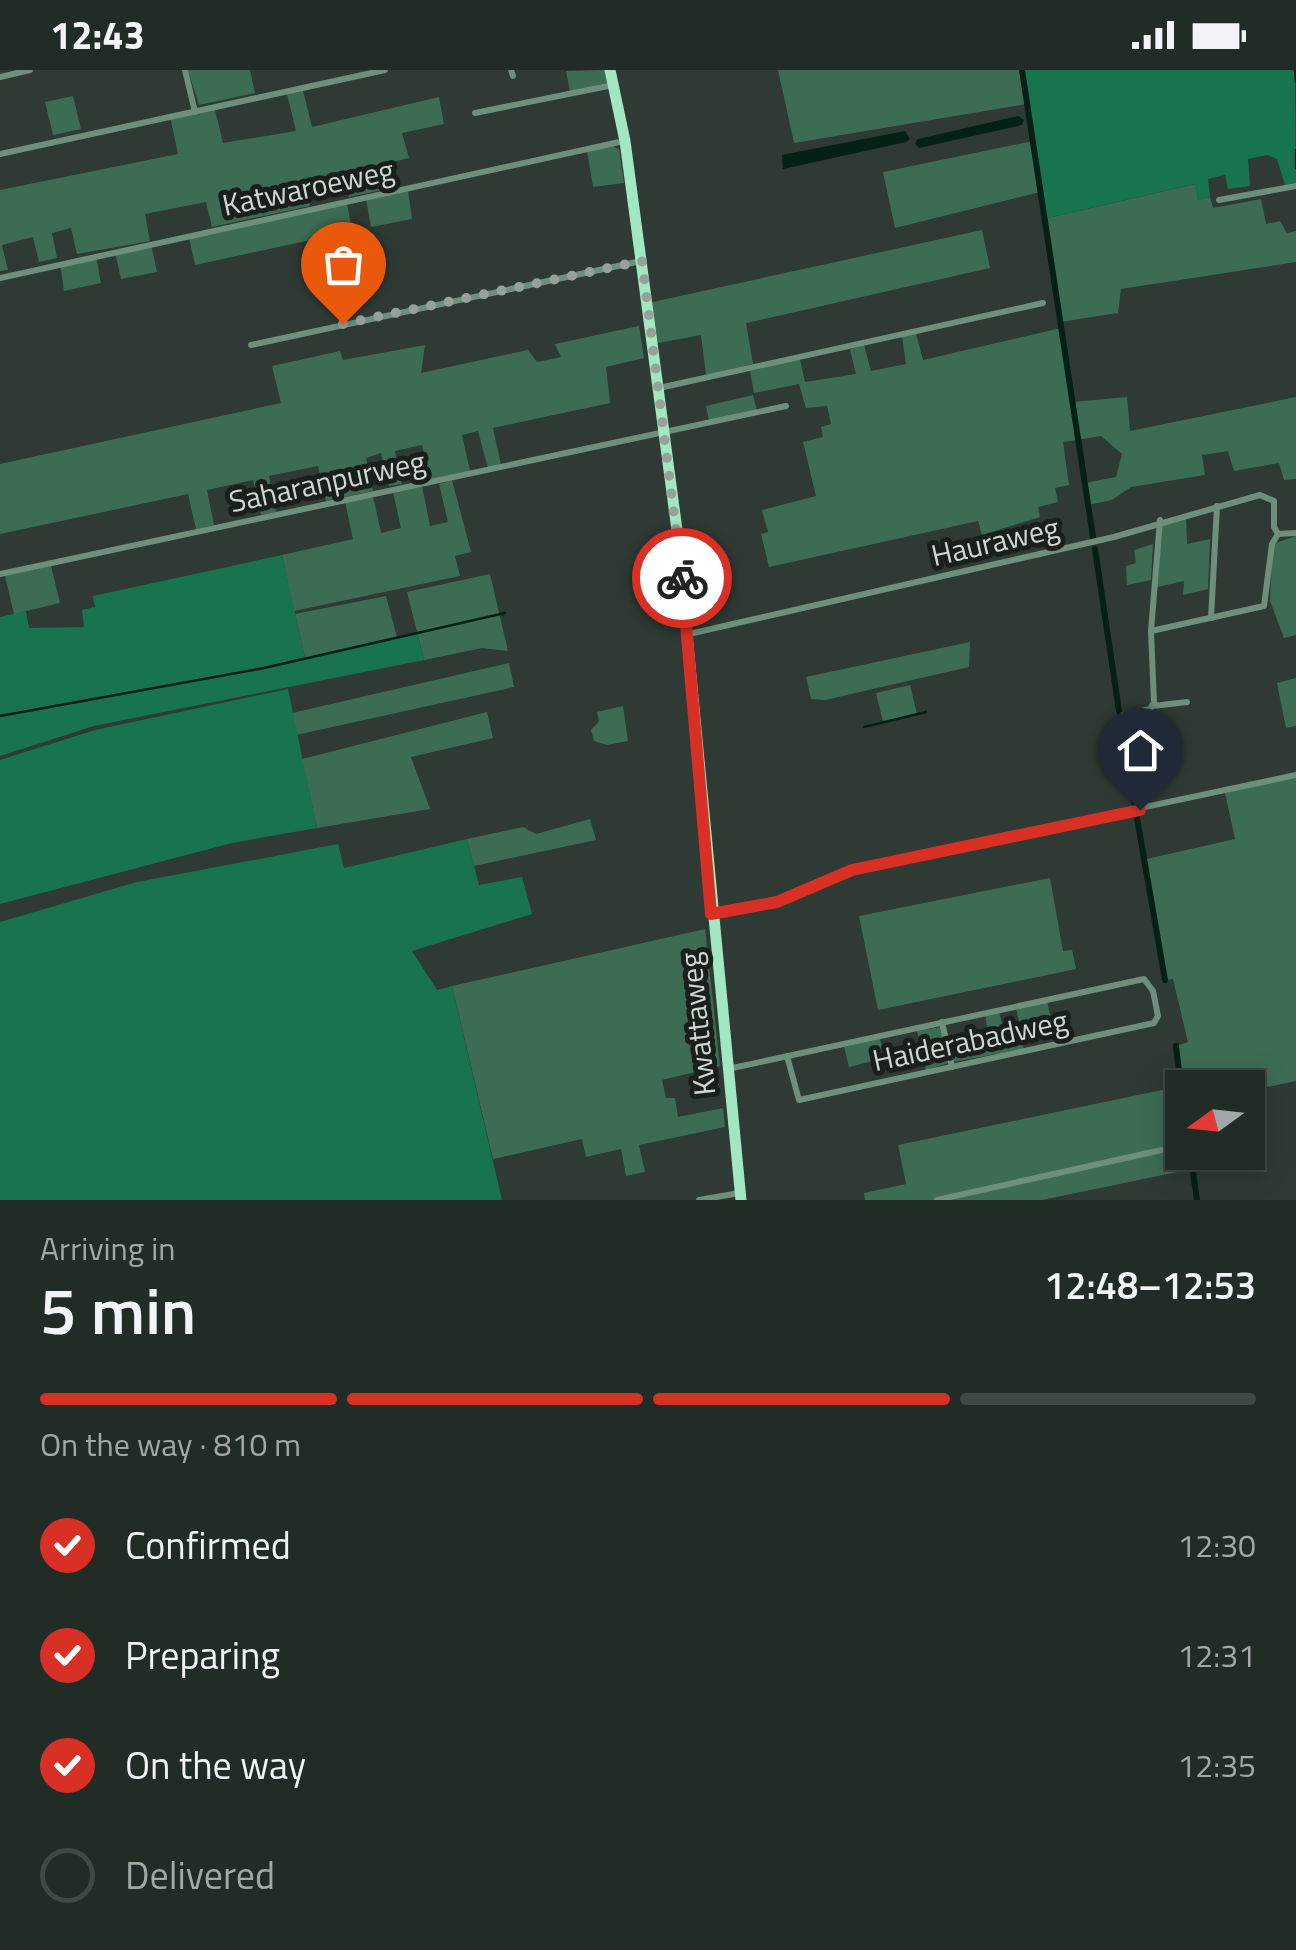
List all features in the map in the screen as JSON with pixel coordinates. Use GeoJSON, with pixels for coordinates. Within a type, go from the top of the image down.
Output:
{"type":"FeatureCollection","features":[{"type":"Feature","properties":{"kind":"main road","name":"Kwattaweg"},"geometry":{"type":"LineString","coordinates":[[610,70],[625,140],[642,261],[688,634],[740,1196]]}},
{"type":"Feature","properties":{"kind":"street"},"geometry":{"type":"LineString","coordinates":[[0,76],[30,70]]}},
{"type":"Feature","properties":{"kind":"street"},"geometry":{"type":"LineString","coordinates":[[184,70],[195,112]]}},
{"type":"Feature","properties":{"kind":"street"},"geometry":{"type":"LineString","coordinates":[[0,154],[385,70]]}},
{"type":"Feature","properties":{"kind":"street"},"geometry":{"type":"LineString","coordinates":[[475,113],[613,85]]}},
{"type":"Feature","properties":{"kind":"street","name":"Katwaroeweg"},"geometry":{"type":"LineString","coordinates":[[0,278],[625,140]]}},
{"type":"Feature","properties":{"kind":"street"},"geometry":{"type":"LineString","coordinates":[[1220,200],[1296,186]]}},
{"type":"Feature","properties":{"kind":"street"},"geometry":{"type":"LineString","coordinates":[[251,344],[642,261]]}},
{"type":"Feature","properties":{"kind":"street"},"geometry":{"type":"LineString","coordinates":[[658,388],[1044,303]]}},
{"type":"Feature","properties":{"kind":"street","name":"Saharanpurweg"},"geometry":{"type":"LineString","coordinates":[[0,574],[786,406]]}},
{"type":"Feature","properties":{"kind":"street","name":"Hauraweg"},"geometry":{"type":"LineString","coordinates":[[688,634],[1271,496],[1278,534]]}},
{"type":"Feature","properties":{"kind":"street"},"geometry":{"type":"LineString","coordinates":[[1212,618],[1217,506]]}},
{"type":"Feature","properties":{"kind":"street"},"geometry":{"type":"LineString","coordinates":[[1153,706],[1150,631],[1160,520]]}},
{"type":"Feature","properties":{"kind":"street"},"geometry":{"type":"LineString","coordinates":[[1150,631],[1264,606],[1272,544],[1278,534],[1296,534]]}},
{"type":"Feature","properties":{"kind":"street"},"geometry":{"type":"LineString","coordinates":[[1123,715],[1186,702]]}},
{"type":"Feature","properties":{"kind":"street"},"geometry":{"type":"LineString","coordinates":[[711,914],[777,902],[852,870],[1296,775]]}},
{"type":"Feature","properties":{"kind":"street","name":"Haiderabadweg"},"geometry":{"type":"LineString","coordinates":[[787,1056],[799,1100],[1154,1024],[1158,1016],[1150,984],[1144,980],[942,1022]]}},
{"type":"Feature","properties":{"kind":"street"},"geometry":{"type":"LineString","coordinates":[[726,1069],[942,1022],[952,1067]]}},
{"type":"Feature","properties":{"kind":"street"},"geometry":{"type":"LineString","coordinates":[[937,1200],[1165,1149]]}},
{"type":"Feature","properties":{"kind":"street"},"geometry":{"type":"LineString","coordinates":[[699,1200],[740,1196]]}},
{"type":"Feature","properties":{"kind":"shaded area"},"geometry":{"type":"Polygon","coordinates":[[[188,70],[250,70],[255,93],[199,105],[188,70]]]}},
{"type":"Feature","properties":{"kind":"shaded area"},"geometry":{"type":"Polygon","coordinates":[[[605,70],[607,83],[570,92],[566,71],[605,70]]]}},
{"type":"Feature","properties":{"kind":"shaded area"},"geometry":{"type":"Polygon","coordinates":[[[778,70],[1022,70],[1027,104],[794,143],[778,70]]]}},
{"type":"Feature","properties":{"kind":"shaded area"},"geometry":{"type":"Polygon","coordinates":[[[303,91],[312,127],[439,97],[444,124],[402,133],[409,158],[381,165],[387,189],[349,197],[343,173],[306,181],[310,206],[212,227],[206,202],[145,214],[150,241],[77,254],[71,228],[52,233],[57,258],[39,262],[33,237],[2,245],[8,270],[0,271],[0,190],[178,154],[170,116],[214,106],[223,143],[296,131],[287,94],[303,91]]]}},
{"type":"Feature","properties":{"kind":"shaded area"},"geometry":{"type":"Polygon","coordinates":[[[73,96],[81,129],[53,135],[45,102],[73,96]]]}},
{"type":"Feature","properties":{"kind":"shaded area"},"geometry":{"type":"Polygon","coordinates":[[[1018,116],[1024,120],[1022,125],[919,148],[915,144],[918,139],[1018,116]]]}},
{"type":"Feature","properties":{"kind":"shaded area"},"geometry":{"type":"Polygon","coordinates":[[[905,131],[910,139],[906,142],[783,169],[782,155],[905,131]]]}},
{"type":"Feature","properties":{"kind":"shaded area"},"geometry":{"type":"Polygon","coordinates":[[[1033,141],[1040,192],[895,228],[883,172],[1033,141]]]}},
{"type":"Feature","properties":{"kind":"shaded area"},"geometry":{"type":"Polygon","coordinates":[[[612,146],[619,149],[624,183],[593,187],[587,151],[612,146]]]}},
{"type":"Feature","properties":{"kind":"shaded area"},"geometry":{"type":"Polygon","coordinates":[[[1195,184],[1198,200],[1210,197],[1213,208],[1261,199],[1266,224],[1280,221],[1287,233],[1296,231],[1296,262],[1121,289],[1118,313],[1060,322],[1044,219],[1195,184]]]}},
{"type":"Feature","properties":{"kind":"shaded area"},"geometry":{"type":"Polygon","coordinates":[[[408,191],[412,219],[371,227],[366,199],[408,191]]]}},
{"type":"Feature","properties":{"kind":"shaded area"},"geometry":{"type":"Polygon","coordinates":[[[347,203],[352,231],[195,265],[189,237],[347,203]]]}},
{"type":"Feature","properties":{"kind":"shaded area"},"geometry":{"type":"Polygon","coordinates":[[[982,230],[990,268],[746,323],[753,364],[706,375],[701,335],[653,344],[648,303],[982,230]]]}},
{"type":"Feature","properties":{"kind":"shaded area"},"geometry":{"type":"Polygon","coordinates":[[[151,244],[157,272],[121,279],[115,252],[151,244]]]}},
{"type":"Feature","properties":{"kind":"shaded area"},"geometry":{"type":"Polygon","coordinates":[[[96,256],[101,283],[64,291],[60,263],[96,256]]]}},
{"type":"Feature","properties":{"kind":"shaded area"},"geometry":{"type":"Polygon","coordinates":[[[639,326],[644,358],[606,367],[610,403],[493,428],[501,465],[488,468],[478,431],[462,435],[470,471],[430,480],[422,445],[395,451],[402,484],[389,486],[381,453],[366,458],[373,491],[326,501],[318,466],[269,476],[276,512],[261,515],[253,480],[207,490],[214,525],[196,529],[188,494],[0,534],[0,464],[281,403],[272,366],[340,351],[343,360],[425,345],[421,373],[528,350],[537,362],[561,357],[555,344],[639,326]]]}},
{"type":"Feature","properties":{"kind":"shaded area"},"geometry":{"type":"Polygon","coordinates":[[[1061,328],[1073,402],[1127,397],[1130,431],[1296,397],[1296,479],[1284,480],[1279,463],[1234,471],[1228,451],[1202,455],[1205,475],[1131,487],[1112,500],[1088,505],[1085,483],[1116,477],[1122,454],[1101,436],[1063,442],[1069,485],[1055,488],[1058,502],[1038,507],[1040,517],[982,535],[978,521],[769,567],[761,534],[768,532],[762,510],[816,496],[803,442],[823,437],[821,427],[831,424],[827,406],[806,408],[799,384],[754,393],[750,371],[800,359],[805,382],[856,374],[850,349],[864,345],[871,371],[906,364],[902,336],[916,333],[923,360],[1061,328]]]}},
{"type":"Feature","properties":{"kind":"shaded area"},"geometry":{"type":"Polygon","coordinates":[[[753,395],[757,411],[709,421],[706,406],[753,395]]]}},
{"type":"Feature","properties":{"kind":"shaded area"},"geometry":{"type":"Polygon","coordinates":[[[452,480],[471,552],[455,556],[460,576],[294,611],[282,555],[353,539],[345,502],[373,496],[381,533],[401,528],[393,492],[422,486],[430,526],[448,522],[439,484],[452,480]]]}},
{"type":"Feature","properties":{"kind":"shaded area"},"geometry":{"type":"Polygon","coordinates":[[[1186,515],[1187,544],[1210,539],[1208,589],[1183,595],[1184,581],[1157,587],[1161,524],[1186,515]]]}},
{"type":"Feature","properties":{"kind":"shaded area"},"geometry":{"type":"Polygon","coordinates":[[[1296,536],[1296,635],[1284,638],[1270,601],[1273,544],[1296,536]]]}},
{"type":"Feature","properties":{"kind":"shaded area"},"geometry":{"type":"Polygon","coordinates":[[[1153,544],[1151,580],[1127,585],[1126,566],[1136,563],[1134,550],[1153,544]]]}},
{"type":"Feature","properties":{"kind":"shaded area"},"geometry":{"type":"Polygon","coordinates":[[[51,566],[60,603],[14,614],[5,576],[51,566]]]}},
{"type":"Feature","properties":{"kind":"shaded area"},"geometry":{"type":"Polygon","coordinates":[[[490,574],[508,651],[482,648],[424,660],[407,592],[490,574]]]}},
{"type":"Feature","properties":{"kind":"shaded area"},"geometry":{"type":"Polygon","coordinates":[[[386,596],[397,637],[305,658],[295,614],[386,596]]]}},
{"type":"Feature","properties":{"kind":"shaded area"},"geometry":{"type":"Polygon","coordinates":[[[970,642],[969,667],[825,700],[811,699],[806,677],[970,642]]]}},
{"type":"Feature","properties":{"kind":"shaded area"},"geometry":{"type":"Polygon","coordinates":[[[509,663],[514,687],[296,735],[292,713],[509,663]]]}},
{"type":"Feature","properties":{"kind":"shaded area"},"geometry":{"type":"Polygon","coordinates":[[[1296,678],[1296,726],[1286,728],[1277,683],[1296,678]]]}},
{"type":"Feature","properties":{"kind":"shaded area"},"geometry":{"type":"Polygon","coordinates":[[[910,685],[917,714],[883,722],[876,693],[910,685]]]}},
{"type":"Feature","properties":{"kind":"shaded area"},"geometry":{"type":"Polygon","coordinates":[[[623,706],[628,741],[607,745],[594,741],[591,730],[599,721],[597,712],[623,706]]]}},
{"type":"Feature","properties":{"kind":"shaded area"},"geometry":{"type":"Polygon","coordinates":[[[487,712],[493,738],[411,757],[430,809],[317,828],[302,759],[487,712]]]}},
{"type":"Feature","properties":{"kind":"shaded area"},"geometry":{"type":"Polygon","coordinates":[[[1296,777],[1296,1081],[1265,1087],[1265,1070],[1179,1070],[1176,1046],[1188,1042],[1173,979],[1165,980],[1142,860],[1235,839],[1225,793],[1296,777]]]}},
{"type":"Feature","properties":{"kind":"shaded area"},"geometry":{"type":"Polygon","coordinates":[[[590,819],[596,840],[474,866],[467,839],[523,827],[536,834],[590,819]]]}},
{"type":"Feature","properties":{"kind":"shaded area"},"geometry":{"type":"Polygon","coordinates":[[[1050,878],[1063,951],[1072,950],[1076,969],[878,1010],[859,916],[1050,878]]]}},
{"type":"Feature","properties":{"kind":"shaded area"},"geometry":{"type":"Polygon","coordinates":[[[705,929],[720,1066],[662,1080],[666,1098],[675,1098],[678,1117],[723,1108],[725,1127],[639,1145],[645,1172],[626,1176],[621,1149],[586,1157],[582,1139],[493,1159],[452,986],[705,929]]]}},
{"type":"Feature","properties":{"kind":"shaded area"},"geometry":{"type":"Polygon","coordinates":[[[1047,1001],[1052,1023],[1021,1031],[1016,1008],[1047,1001]]]}},
{"type":"Feature","properties":{"kind":"shaded area"},"geometry":{"type":"Polygon","coordinates":[[[999,1012],[1005,1034],[1019,1031],[1024,1049],[953,1062],[950,1047],[989,1038],[985,1015],[999,1012]]]}},
{"type":"Feature","properties":{"kind":"shaded area"},"geometry":{"type":"Polygon","coordinates":[[[941,1027],[948,1063],[926,1070],[917,1031],[941,1027]]]}},
{"type":"Feature","properties":{"kind":"shaded area"},"geometry":{"type":"Polygon","coordinates":[[[880,1039],[885,1058],[849,1067],[844,1047],[880,1039]]]}},
{"type":"Feature","properties":{"kind":"shaded area"},"geometry":{"type":"Polygon","coordinates":[[[1165,1089],[1165,1170],[1187,1170],[1042,1200],[865,1200],[864,1193],[906,1184],[898,1145],[1165,1089]]]}},
{"type":"Feature","properties":{"kind":"green space"},"geometry":{"type":"Polygon","coordinates":[[[1022,70],[1295,70],[1296,183],[1285,185],[1277,159],[1267,155],[1248,159],[1250,186],[1228,189],[1225,175],[1208,179],[1210,197],[1198,200],[1194,184],[1044,219],[1022,70]]]}},
{"type":"Feature","properties":{"kind":"green space"},"geometry":{"type":"Polygon","coordinates":[[[282,555],[305,658],[417,633],[424,660],[94,726],[0,756],[0,617],[26,611],[29,628],[84,627],[82,610],[95,607],[93,596],[282,555]]]}},
{"type":"Feature","properties":{"kind":"green space"},"geometry":{"type":"Polygon","coordinates":[[[288,689],[317,828],[232,843],[0,904],[0,760],[95,730],[288,689]]]}},
{"type":"Feature","properties":{"kind":"green space"},"geometry":{"type":"Polygon","coordinates":[[[467,839],[479,885],[522,877],[532,914],[412,951],[437,990],[452,986],[502,1200],[0,1200],[0,922],[137,882],[338,844],[344,868],[467,839]]]}},
{"type":"Feature","properties":{"kind":"waterway"},"geometry":{"type":"LineString","coordinates":[[1022,70],[1093,537]]}},
{"type":"Feature","properties":{"kind":"waterway"},"geometry":{"type":"LineString","coordinates":[[1295,70],[1296,82]]}},
{"type":"Feature","properties":{"kind":"waterway"},"geometry":{"type":"LineString","coordinates":[[1296,150],[1296,168]]}},
{"type":"Feature","properties":{"kind":"waterway"},"geometry":{"type":"LineString","coordinates":[[1095,549],[1119,711]]}},
{"type":"Feature","properties":{"kind":"waterway"},"geometry":{"type":"LineString","coordinates":[[0,716],[264,668],[505,613]]}},
{"type":"Feature","properties":{"kind":"waterway"},"geometry":{"type":"LineString","coordinates":[[864,727],[926,712]]}},
{"type":"Feature","properties":{"kind":"waterway"},"geometry":{"type":"LineString","coordinates":[[1121,718],[1135,807]]}},
{"type":"Feature","properties":{"kind":"waterway"},"geometry":{"type":"LineString","coordinates":[[1137,818],[1165,980]]}},
{"type":"Feature","properties":{"kind":"waterway"},"geometry":{"type":"LineString","coordinates":[[1176,1046],[1179,1070]]}},
{"type":"Feature","properties":{"kind":"waterway"},"geometry":{"type":"LineString","coordinates":[[1193,1170],[1197,1200]]}},
{"type":"Feature","properties":{"kind":"way so far"},"geometry":{"type":"LineString","coordinates":[[343,324],[642,261],[682,578]]}},
{"type":"Feature","properties":{"kind":"route"},"geometry":{"type":"LineString","coordinates":[[682,578],[711,914],[777,902],[852,870],[1140,810]]}}]}
